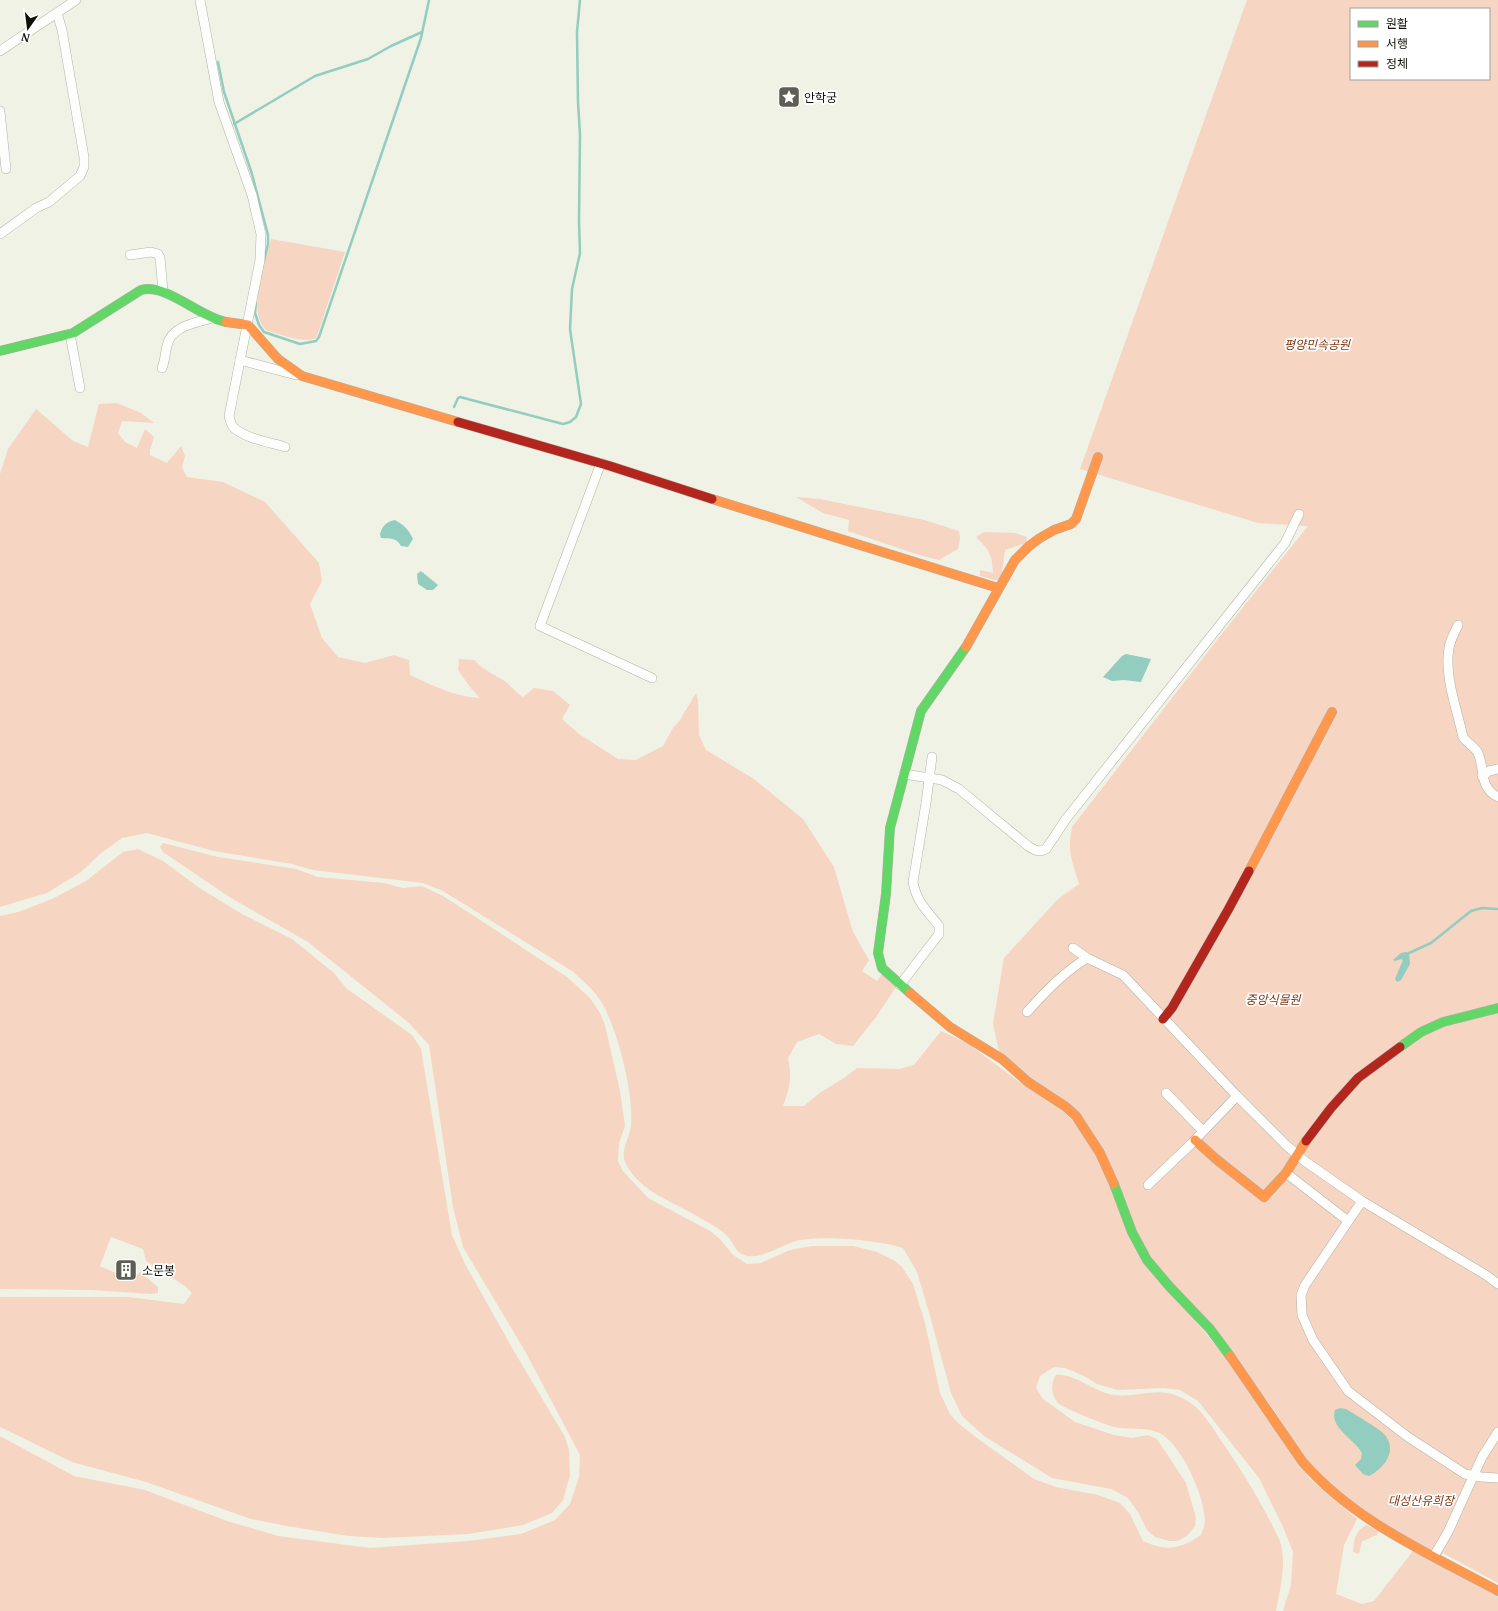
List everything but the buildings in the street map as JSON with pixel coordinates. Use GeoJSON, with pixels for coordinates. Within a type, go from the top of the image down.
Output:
{"type":"FeatureCollection","features":[{"type":"Feature","properties":{"kind":"street"},"geometry":{"type":"LineString","coordinates":[[0,51],[76,0]]}},
{"type":"Feature","properties":{"kind":"street"},"geometry":{"type":"LineString","coordinates":[[200,0],[219,102],[252,195],[261,234],[260,260],[229,416],[234,428],[251,437],[285,447]]}},
{"type":"Feature","properties":{"kind":"street"},"geometry":{"type":"LineString","coordinates":[[0,234],[36,208],[49,202],[80,176],[84,167],[84,157],[62,30],[57,13]]}},
{"type":"Feature","properties":{"kind":"street"},"geometry":{"type":"LineString","coordinates":[[0,112],[6,169]]}},
{"type":"Feature","properties":{"kind":"street"},"geometry":{"type":"LineString","coordinates":[[130,255],[152,252],[158,254],[160,258],[163,291]]}},
{"type":"Feature","properties":{"kind":"street"},"geometry":{"type":"LineString","coordinates":[[0,351],[70,334],[141,290],[149,288],[163,291],[212,318],[224,322],[248,325],[278,359],[302,376]]}},
{"type":"Feature","properties":{"kind":"street"},"geometry":{"type":"LineString","coordinates":[[162,368],[170,335],[190,324],[212,318]]}},
{"type":"Feature","properties":{"kind":"street"},"geometry":{"type":"LineString","coordinates":[[70,334],[80,388]]}},
{"type":"Feature","properties":{"kind":"street"},"geometry":{"type":"LineString","coordinates":[[240,360],[302,376],[601,463],[998,588]]}},
{"type":"Feature","properties":{"kind":"street"},"geometry":{"type":"LineString","coordinates":[[1098,456],[1076,519],[1071,524],[1054,530],[1029,546],[1015,560],[965,648],[921,711],[890,828],[886,894],[878,953],[879,960],[882,968],[900,985],[950,1027],[1002,1059],[1028,1082],[1066,1107],[1076,1116],[1100,1153],[1112,1179],[1132,1232],[1147,1260],[1169,1286],[1210,1329],[1268,1410],[1302,1461],[1313,1474],[1332,1492],[1373,1522],[1498,1591]]}},
{"type":"Feature","properties":{"kind":"street"},"geometry":{"type":"LineString","coordinates":[[601,463],[540,626],[652,678]]}},
{"type":"Feature","properties":{"kind":"street"},"geometry":{"type":"LineString","coordinates":[[904,774],[949,782],[1028,846],[1042,852],[1046,849],[1066,819],[1285,543],[1299,514]]}},
{"type":"Feature","properties":{"kind":"street"},"geometry":{"type":"LineString","coordinates":[[1458,625],[1449,648],[1448,664],[1450,683],[1463,737],[1466,742],[1477,752],[1486,787],[1498,797]]}},
{"type":"Feature","properties":{"kind":"street"},"geometry":{"type":"LineString","coordinates":[[1163,1020],[1172,1008],[1228,910],[1332,712]]}},
{"type":"Feature","properties":{"kind":"street"},"geometry":{"type":"LineString","coordinates":[[900,985],[939,934],[940,930],[939,926],[919,902],[915,894],[913,882],[932,757]]}},
{"type":"Feature","properties":{"kind":"street"},"geometry":{"type":"LineString","coordinates":[[1482,776],[1488,771],[1498,769]]}},
{"type":"Feature","properties":{"kind":"street"},"geometry":{"type":"LineString","coordinates":[[1074,948],[1088,958],[1123,976],[1163,1020],[1297,1155],[1362,1201],[1486,1275],[1498,1284]]}},
{"type":"Feature","properties":{"kind":"street"},"geometry":{"type":"LineString","coordinates":[[1027,1012],[1078,963],[1088,958]]}},
{"type":"Feature","properties":{"kind":"street"},"geometry":{"type":"LineString","coordinates":[[1195,1140],[1216,1159],[1264,1197],[1286,1173],[1302,1146],[1346,1091],[1358,1078],[1380,1060],[1421,1032],[1443,1022],[1498,1008]]}},
{"type":"Feature","properties":{"kind":"street"},"geometry":{"type":"LineString","coordinates":[[1166,1093],[1203,1131]]}},
{"type":"Feature","properties":{"kind":"street"},"geometry":{"type":"LineString","coordinates":[[1148,1185],[1195,1140],[1237,1096]]}},
{"type":"Feature","properties":{"kind":"street"},"geometry":{"type":"LineString","coordinates":[[1286,1173],[1348,1221]]}},
{"type":"Feature","properties":{"kind":"street"},"geometry":{"type":"LineString","coordinates":[[1362,1201],[1305,1285],[1301,1295],[1302,1315],[1313,1340],[1348,1391],[1420,1445],[1465,1474],[1498,1478]]}},
{"type":"Feature","properties":{"kind":"street"},"geometry":{"type":"LineString","coordinates":[[1434,1556],[1448,1532],[1472,1476],[1498,1432]]}},
{"type":"Feature","properties":{"kind":"green space"},"geometry":{"type":"Polygon","coordinates":[[[1247,0],[1498,0],[1498,1583],[1443,1553],[1436,1562],[1498,1597],[1498,1611],[1283,1611],[1291,1585],[1293,1552],[1284,1529],[1259,1478],[1198,1401],[1180,1390],[1164,1388],[1118,1390],[1097,1384],[1084,1376],[1065,1368],[1054,1367],[1040,1376],[1036,1388],[1043,1399],[1075,1422],[1114,1435],[1132,1438],[1148,1435],[1157,1439],[1186,1483],[1196,1518],[1195,1526],[1187,1536],[1178,1541],[1169,1541],[1155,1537],[1147,1530],[1138,1512],[1128,1498],[1111,1489],[1052,1478],[984,1436],[962,1416],[951,1393],[917,1272],[903,1248],[850,1239],[820,1238],[796,1241],[756,1256],[744,1255],[737,1250],[730,1239],[720,1230],[659,1196],[638,1181],[627,1166],[624,1155],[631,1125],[630,1096],[627,1079],[618,1043],[606,1011],[600,1000],[591,988],[572,971],[443,891],[423,883],[313,870],[292,864],[214,851],[147,833],[122,838],[100,854],[81,872],[47,893],[0,907],[0,474],[8,449],[36,409],[73,441],[88,447],[99,404],[117,403],[141,413],[154,423],[122,421],[118,433],[125,442],[137,448],[145,429],[154,437],[150,455],[167,463],[181,446],[185,456],[182,467],[187,477],[223,482],[265,502],[319,563],[322,581],[310,604],[322,638],[338,657],[365,663],[394,655],[409,660],[410,675],[436,687],[462,696],[480,698],[458,670],[459,659],[474,660],[486,670],[506,682],[523,697],[534,688],[553,691],[570,705],[562,719],[579,734],[618,759],[636,760],[663,746],[696,693],[698,700],[699,735],[706,750],[754,779],[803,819],[834,867],[853,932],[869,960],[862,971],[877,981],[882,974],[896,987],[876,1017],[853,1046],[836,1044],[819,1034],[797,1042],[788,1058],[790,1082],[783,1106],[804,1106],[821,1092],[857,1068],[900,1069],[914,1065],[941,1031],[967,1043],[1066,1114],[1082,1130],[1102,1166],[1128,1228],[1145,1262],[1236,1369],[1309,1478],[1357,1519],[1344,1545],[1336,1594],[1362,1604],[1374,1601],[1413,1551],[1407,1543],[1383,1523],[1329,1485],[1312,1469],[1273,1409],[1222,1338],[1148,1256],[1135,1233],[1110,1165],[1079,1116],[1068,1106],[1032,1082],[1006,1060],[999,1051],[993,1024],[1004,958],[1058,899],[1079,884],[1070,850],[1072,827],[1217,640],[1308,526],[1258,523],[1080,469],[1247,0]]]}},
{"type":"Feature","properties":{"kind":"green space"},"geometry":{"type":"Polygon","coordinates":[[[271,239],[345,252],[315,339],[306,340],[291,338],[270,332],[265,329],[260,321],[258,310],[259,285],[271,239]]]}},
{"type":"Feature","properties":{"kind":"green space"},"geometry":{"type":"Polygon","coordinates":[[[796,497],[820,499],[924,520],[959,531],[960,538],[958,549],[939,560],[919,555],[848,531],[849,520],[823,513],[796,497]]]}},
{"type":"Feature","properties":{"kind":"green space"},"geometry":{"type":"Polygon","coordinates":[[[984,532],[1015,533],[1027,537],[1026,543],[1005,550],[1001,579],[995,580],[980,576],[980,570],[993,573],[991,557],[976,537],[984,532]]]}},
{"type":"Feature","properties":{"kind":"green space"},"geometry":{"type":"Polygon","coordinates":[[[163,843],[218,857],[296,869],[318,877],[384,883],[403,888],[422,886],[443,896],[567,977],[590,998],[600,1013],[605,1025],[620,1091],[625,1126],[619,1143],[618,1161],[622,1170],[648,1198],[710,1231],[720,1239],[733,1255],[747,1264],[761,1263],[790,1250],[812,1246],[853,1246],[877,1252],[895,1261],[902,1267],[913,1284],[925,1323],[940,1393],[950,1414],[958,1423],[1034,1479],[1056,1487],[1098,1495],[1120,1503],[1130,1514],[1143,1541],[1159,1547],[1166,1548],[1180,1546],[1193,1540],[1201,1535],[1204,1526],[1204,1510],[1201,1498],[1190,1470],[1182,1457],[1166,1437],[1157,1432],[1152,1430],[1114,1427],[1068,1409],[1058,1403],[1054,1397],[1052,1386],[1056,1375],[1062,1375],[1076,1379],[1109,1394],[1124,1396],[1160,1392],[1173,1394],[1192,1404],[1208,1420],[1237,1464],[1260,1502],[1280,1541],[1283,1567],[1276,1611],[0,1611],[0,1436],[74,1476],[145,1490],[227,1521],[278,1536],[370,1548],[468,1541],[521,1534],[555,1520],[570,1504],[579,1477],[580,1455],[525,1351],[463,1247],[453,1207],[429,1045],[409,1023],[308,942],[231,898],[163,852],[160,847],[163,843]]]}},
{"type":"Feature","properties":{"kind":"green space"},"geometry":{"type":"Polygon","coordinates":[[[138,849],[163,861],[198,887],[242,914],[292,939],[334,973],[346,988],[412,1035],[421,1049],[452,1235],[465,1264],[515,1353],[565,1437],[569,1450],[570,1475],[563,1500],[552,1513],[523,1525],[468,1534],[382,1538],[348,1536],[251,1519],[146,1482],[72,1462],[0,1427],[0,1297],[128,1297],[184,1304],[192,1293],[185,1286],[146,1261],[143,1249],[111,1237],[100,1266],[131,1280],[140,1272],[158,1287],[158,1293],[151,1294],[91,1290],[0,1289],[0,916],[18,912],[52,899],[86,881],[123,852],[138,849]]]}},
{"type":"Feature","properties":{"kind":"green space"},"geometry":{"type":"Polygon","coordinates":[[[1366,1525],[1379,1531],[1377,1535],[1362,1541],[1359,1554],[1353,1552],[1357,1533],[1366,1525]]]}},
{"type":"Feature","properties":{"kind":"water"},"geometry":{"type":"Polygon","coordinates":[[[395,520],[406,528],[413,539],[408,547],[401,546],[395,540],[381,538],[380,534],[382,528],[387,523],[395,520]]]}},
{"type":"Feature","properties":{"kind":"water"},"geometry":{"type":"Polygon","coordinates":[[[421,571],[438,585],[433,590],[427,590],[418,584],[417,574],[421,571]]]}},
{"type":"Feature","properties":{"kind":"water"},"geometry":{"type":"Polygon","coordinates":[[[1126,654],[1151,659],[1141,682],[1124,680],[1112,681],[1103,677],[1122,656],[1126,654]]]}},
{"type":"Feature","properties":{"kind":"water"},"geometry":{"type":"Polygon","coordinates":[[[1401,953],[1409,953],[1410,964],[1401,980],[1397,982],[1395,979],[1403,960],[1393,960],[1401,953]]]}},
{"type":"Feature","properties":{"kind":"water"},"geometry":{"type":"Polygon","coordinates":[[[1340,1408],[1346,1409],[1378,1429],[1389,1441],[1390,1448],[1387,1459],[1379,1469],[1369,1476],[1363,1474],[1355,1465],[1361,1459],[1362,1453],[1343,1433],[1336,1422],[1334,1416],[1335,1410],[1340,1408]]]}},
{"type":"Feature","properties":{"kind":"waterway"},"geometry":{"type":"LineString","coordinates":[[256,303],[255,313],[259,325],[264,332],[300,344],[316,341],[319,337],[421,38],[429,0]]}},
{"type":"Feature","properties":{"kind":"waterway"},"geometry":{"type":"LineString","coordinates":[[454,407],[458,398],[460,397],[563,424],[570,422],[576,417],[581,404],[570,329],[572,289],[580,253],[580,135],[577,32],[580,0]]}},
{"type":"Feature","properties":{"kind":"waterway"},"geometry":{"type":"LineString","coordinates":[[234,124],[315,76],[368,59],[391,46],[422,32]]}},
{"type":"Feature","properties":{"kind":"waterway"},"geometry":{"type":"LineString","coordinates":[[218,62],[224,92],[252,174],[268,235],[268,244],[264,261]]}},
{"type":"Feature","properties":{"kind":"waterway"},"geometry":{"type":"LineString","coordinates":[[1409,953],[1431,943],[1471,911],[1482,908],[1497,909]]}},
{"type":"Feature","properties":{"kind":"traffic: fast"},"geometry":{"type":"LineString","coordinates":[[0,351],[73,333],[141,290],[151,289],[161,291],[205,314],[226,322]]}},
{"type":"Feature","properties":{"kind":"traffic: fast"},"geometry":{"type":"LineString","coordinates":[[910,993],[882,968],[878,953],[886,894],[890,828],[921,711],[966,647]]}},
{"type":"Feature","properties":{"kind":"traffic: fast"},"geometry":{"type":"LineString","coordinates":[[1400,1047],[1421,1032],[1443,1022],[1498,1008]]}},
{"type":"Feature","properties":{"kind":"traffic: fast"},"geometry":{"type":"LineString","coordinates":[[1114,1184],[1132,1232],[1147,1260],[1169,1286],[1210,1329],[1230,1356]]}},
{"type":"Feature","properties":{"kind":"traffic: slow"},"geometry":{"type":"LineString","coordinates":[[226,322],[248,325],[278,359],[302,376],[458,422]]}},
{"type":"Feature","properties":{"kind":"traffic: slow"},"geometry":{"type":"LineString","coordinates":[[966,647],[1015,560],[1029,546],[1040,538],[1054,530],[1071,524],[1076,519],[1098,457]]}},
{"type":"Feature","properties":{"kind":"traffic: slow"},"geometry":{"type":"LineString","coordinates":[[712,499],[998,588]]}},
{"type":"Feature","properties":{"kind":"traffic: slow"},"geometry":{"type":"LineString","coordinates":[[1249,871],[1332,712]]}},
{"type":"Feature","properties":{"kind":"traffic: slow"},"geometry":{"type":"LineString","coordinates":[[910,993],[950,1027],[1002,1059],[1028,1082],[1066,1107],[1076,1116],[1100,1153],[1114,1184]]}},
{"type":"Feature","properties":{"kind":"traffic: slow"},"geometry":{"type":"LineString","coordinates":[[1195,1140],[1216,1159],[1264,1197],[1286,1173],[1306,1141]]}},
{"type":"Feature","properties":{"kind":"traffic: slow"},"geometry":{"type":"LineString","coordinates":[[1230,1356],[1302,1461],[1322,1482],[1368,1519],[1394,1535],[1498,1591]]}},
{"type":"Feature","properties":{"kind":"traffic: jam"},"geometry":{"type":"LineString","coordinates":[[458,422],[610,466],[712,499]]}},
{"type":"Feature","properties":{"kind":"traffic: jam"},"geometry":{"type":"LineString","coordinates":[[1163,1019],[1172,1008],[1249,871]]}},
{"type":"Feature","properties":{"kind":"traffic: jam"},"geometry":{"type":"LineString","coordinates":[[1306,1141],[1331,1108],[1358,1078],[1400,1047]]}},
{"type":"Feature","properties":{"kind":"place","name":"안학궁"},"geometry":{"type":"Point","coordinates":[789,97]}},
{"type":"Feature","properties":{"kind":"place","name":"소문봉"},"geometry":{"type":"Point","coordinates":[126,1270]}},
{"type":"Feature","properties":{"kind":"park label","name":"평양민속공원"},"geometry":{"type":"Point","coordinates":[1317,344]}},
{"type":"Feature","properties":{"kind":"park label","name":"중앙식물원"},"geometry":{"type":"Point","coordinates":[1273,999]}},
{"type":"Feature","properties":{"kind":"park label","name":"대성산유희장"},"geometry":{"type":"Point","coordinates":[1421,1500]}}]}
